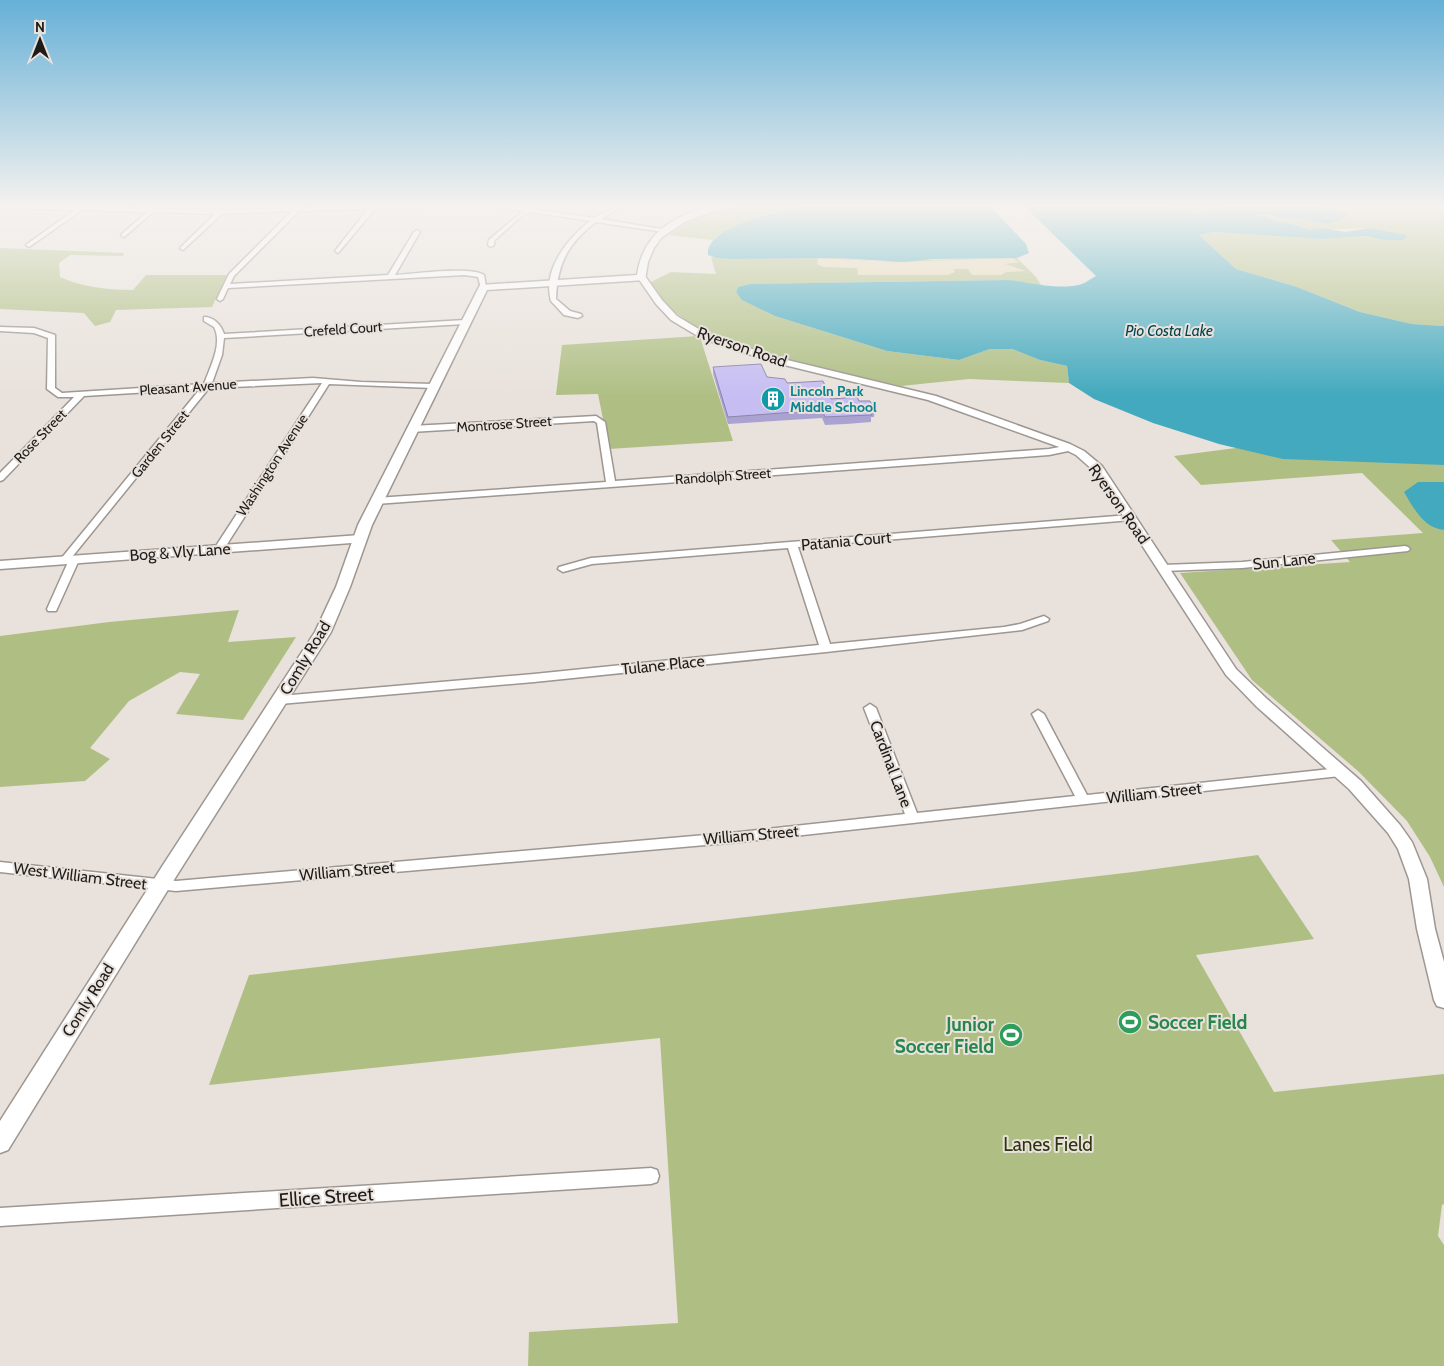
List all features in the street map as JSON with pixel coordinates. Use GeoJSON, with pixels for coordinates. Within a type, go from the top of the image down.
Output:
{"type":"FeatureCollection","features":[{"type":"Feature","properties":{"kind":"main road"},"geometry":{"type":"LineString","coordinates":[[617,279],[635,273],[638,269]]}},
{"type":"Feature","properties":{"kind":"main road"},"geometry":{"type":"LineString","coordinates":[[483,287],[642,278],[644,269]]}},
{"type":"Feature","properties":{"kind":"main road","name":"Comly Road"},"geometry":{"type":"LineString","coordinates":[[0,1142],[160,886],[323,632],[376,501],[483,287]]}},
{"type":"Feature","properties":{"kind":"street"},"geometry":{"type":"LineString","coordinates":[[220,299],[231,275],[237,269]]}},
{"type":"Feature","properties":{"kind":"street"},"geometry":{"type":"LineString","coordinates":[[392,276],[396,269]]}},
{"type":"Feature","properties":{"kind":"street"},"geometry":{"type":"LineString","coordinates":[[557,269],[553,276],[556,305],[567,313],[578,316]]}},
{"type":"Feature","properties":{"kind":"street"},"geometry":{"type":"LineString","coordinates":[[226,286],[473,273],[481,276],[483,287]]}},
{"type":"Feature","properties":{"kind":"street","name":"Ryerson Road"},"geometry":{"type":"LineString","coordinates":[[642,278],[664,308],[678,322],[720,343],[811,370],[932,398],[1070,448],[1080,453],[1098,469],[1231,672],[1262,703],[1340,772],[1380,812],[1394,829],[1411,860],[1418,879],[1432,956],[1444,1000]]}},
{"type":"Feature","properties":{"kind":"street"},"geometry":{"type":"LineString","coordinates":[[207,319],[218,326],[220,336]]}},
{"type":"Feature","properties":{"kind":"street","name":"Crefeld Court"},"geometry":{"type":"LineString","coordinates":[[220,336],[465,322]]}},
{"type":"Feature","properties":{"kind":"street","name":"Pleasant Avenue"},"geometry":{"type":"LineString","coordinates":[[0,329],[35,331],[51,336],[53,339],[51,389],[61,395],[285,381],[433,386]]}},
{"type":"Feature","properties":{"kind":"street","name":"Garden Street"},"geometry":{"type":"LineString","coordinates":[[52,609],[70,560],[206,386],[219,351],[220,336]]}},
{"type":"Feature","properties":{"kind":"street","name":"Washington Avenue"},"geometry":{"type":"LineString","coordinates":[[219,549],[327,381]]}},
{"type":"Feature","properties":{"kind":"street","name":"Rose Street"},"geometry":{"type":"LineString","coordinates":[[0,478],[81,394]]}},
{"type":"Feature","properties":{"kind":"street","name":"Montrose Street"},"geometry":{"type":"LineString","coordinates":[[411,430],[596,418],[600,422],[611,485]]}},
{"type":"Feature","properties":{"kind":"street","name":"Randolph Street"},"geometry":{"type":"LineString","coordinates":[[376,501],[1050,452],[1070,448]]}},
{"type":"Feature","properties":{"kind":"street","name":"Patania Court"},"geometry":{"type":"LineString","coordinates":[[563,569],[591,561],[1129,518]]}},
{"type":"Feature","properties":{"kind":"street","name":"Bog & Vly Lane"},"geometry":{"type":"LineString","coordinates":[[0,566],[360,539]]}},
{"type":"Feature","properties":{"kind":"street"},"geometry":{"type":"LineString","coordinates":[[792,545],[826,648]]}},
{"type":"Feature","properties":{"kind":"street","name":"Sun Lane"},"geometry":{"type":"LineString","coordinates":[[1163,568],[1242,565],[1405,549]]}},
{"type":"Feature","properties":{"kind":"street","name":"Tulane Place"},"geometry":{"type":"LineString","coordinates":[[280,700],[534,678],[1004,630],[1022,627],[1044,619]]}},
{"type":"Feature","properties":{"kind":"street","name":"Cardinal Lane"},"geometry":{"type":"LineString","coordinates":[[870,708],[913,819]]}},
{"type":"Feature","properties":{"kind":"street"},"geometry":{"type":"LineString","coordinates":[[1038,714],[1084,801]]}},
{"type":"Feature","properties":{"kind":"street","name":"William Street"},"geometry":{"type":"LineString","coordinates":[[160,886],[712,839],[1084,801],[1340,772]]}},
{"type":"Feature","properties":{"kind":"street","name":"West William Street"},"geometry":{"type":"LineString","coordinates":[[0,867],[160,886]]}},
{"type":"Feature","properties":{"kind":"street","name":"Ellice Street"},"geometry":{"type":"LineString","coordinates":[[0,1217],[651,1176]]}},
{"type":"Feature","properties":{"kind":"green space"},"geometry":{"type":"Polygon","coordinates":[[[0,269],[59,269],[60,277],[86,286],[133,290],[146,275],[227,275],[212,307],[116,310],[110,322],[95,326],[84,313],[0,309],[0,269]]]}},
{"type":"Feature","properties":{"kind":"green space"},"geometry":{"type":"Polygon","coordinates":[[[714,269],[1028,269],[1041,285],[1008,280],[750,284],[738,287],[736,292],[743,300],[775,316],[887,351],[959,360],[990,349],[1012,349],[1040,360],[1067,366],[1069,383],[969,379],[901,386],[791,361],[709,334],[687,321],[666,305],[651,282],[671,272],[716,274],[714,269]]]}},
{"type":"Feature","properties":{"kind":"green space"},"geometry":{"type":"Polygon","coordinates":[[[1236,269],[1444,269],[1444,326],[1412,324],[1360,312],[1297,287],[1236,269]]]}},
{"type":"Feature","properties":{"kind":"green space"},"geometry":{"type":"Polygon","coordinates":[[[700,337],[733,441],[609,449],[598,394],[556,395],[562,345],[700,337]]]}},
{"type":"Feature","properties":{"kind":"green space"},"geometry":{"type":"Polygon","coordinates":[[[1444,446],[1444,887],[1430,857],[1407,821],[1359,772],[1252,680],[1180,573],[1350,562],[1331,540],[1423,533],[1362,473],[1201,485],[1174,456],[1236,448],[1444,446]]]}},
{"type":"Feature","properties":{"kind":"green space"},"geometry":{"type":"Polygon","coordinates":[[[239,610],[228,642],[296,637],[243,720],[176,714],[200,674],[180,672],[129,701],[90,748],[110,759],[85,781],[0,787],[0,636],[109,622],[239,610]]]}},
{"type":"Feature","properties":{"kind":"green space","name":"Lanes Field"},"geometry":{"type":"Polygon","coordinates":[[[1258,855],[1314,939],[1196,955],[1274,1092],[1444,1074],[1444,1204],[1442,1205],[1438,1236],[1444,1245],[1444,1366],[528,1366],[529,1332],[678,1323],[660,1038],[209,1085],[249,975],[1133,872],[1258,855]]]}},
{"type":"Feature","properties":{"kind":"sand"},"geometry":{"type":"Polygon","coordinates":[[[857,269],[1019,269],[1026,271],[1006,272],[1001,275],[972,275],[968,269],[954,269],[955,272],[948,275],[858,275],[857,269]]]}},
{"type":"Feature","properties":{"kind":"water","name":"Pio Costa Lake"},"geometry":{"type":"Polygon","coordinates":[[[1089,269],[1236,269],[1297,287],[1360,312],[1412,324],[1444,326],[1444,465],[1283,459],[1219,444],[1153,423],[1094,399],[1069,383],[1067,366],[1040,360],[1012,349],[990,349],[959,360],[887,351],[775,316],[742,300],[736,292],[738,287],[750,284],[1008,280],[1064,287],[1082,284],[1096,276],[1089,269]]]}},
{"type":"Feature","properties":{"kind":"water"},"geometry":{"type":"Polygon","coordinates":[[[1418,482],[1444,482],[1444,530],[1425,522],[1404,492],[1418,482]]]}},
{"type":"Feature","properties":{"kind":"building","name":"Lincoln Park Middle School"},"geometry":{"type":"Polygon","coordinates":[[[761,364],[767,377],[785,379],[787,383],[823,381],[831,399],[857,397],[859,401],[870,401],[875,410],[869,410],[872,415],[825,417],[822,410],[728,417],[713,367],[761,364]]]}},
{"type":"Feature","properties":{"kind":"place","name":"Lincoln Park Middle School"},"geometry":{"type":"Point","coordinates":[773,399]}},
{"type":"Feature","properties":{"kind":"place","name":"Soccer Field"},"geometry":{"type":"Point","coordinates":[1130,1022]}},
{"type":"Feature","properties":{"kind":"place","name":"Junior Soccer Field"},"geometry":{"type":"Point","coordinates":[1011,1035]}}]}
